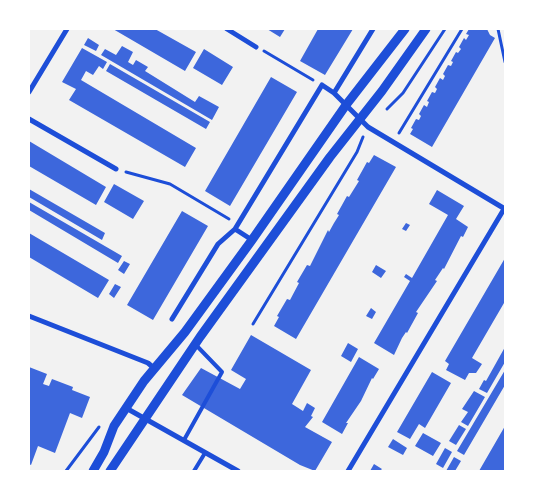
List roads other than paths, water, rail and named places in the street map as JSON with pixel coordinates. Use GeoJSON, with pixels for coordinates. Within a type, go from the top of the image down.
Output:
{"type":"FeatureCollection","features":[{"type":"Feature","properties":{"kind":"street"},"geometry":{"type":"LineString","coordinates":[[29,92],[67,29]]}},
{"type":"Feature","properties":{"kind":"street"},"geometry":{"type":"LineString","coordinates":[[227,29],[256,46]]}},
{"type":"Feature","properties":{"kind":"street"},"geometry":{"type":"LineString","coordinates":[[334,93],[373,29]]}},
{"type":"Feature","properties":{"kind":"street"},"geometry":{"type":"LineString","coordinates":[[92,471],[104,452],[114,426],[144,381],[185,332],[346,105],[406,29]]}},
{"type":"Feature","properties":{"kind":"street"},"geometry":{"type":"LineString","coordinates":[[110,471],[195,344],[330,157],[360,120],[426,29]]}},
{"type":"Feature","properties":{"kind":"street"},"geometry":{"type":"LineString","coordinates":[[172,319],[218,244],[236,227],[322,85],[334,93],[368,127],[505,209],[348,471]]}},
{"type":"Feature","properties":{"kind":"street"},"geometry":{"type":"LineString","coordinates":[[29,119],[116,169]]}},
{"type":"Feature","properties":{"kind":"street"},"geometry":{"type":"LineString","coordinates":[[236,227],[252,240]]}},
{"type":"Feature","properties":{"kind":"street"},"geometry":{"type":"LineString","coordinates":[[29,316],[148,363],[155,369]]}},
{"type":"Feature","properties":{"kind":"street"},"geometry":{"type":"LineString","coordinates":[[126,408],[238,471]]}},
{"type":"Feature","properties":{"kind":"lane"},"geometry":{"type":"LineString","coordinates":[[184,440],[222,372],[195,344]]}},
{"type":"Feature","properties":{"kind":"lane"},"geometry":{"type":"LineString","coordinates":[[194,471],[206,453]]}}]}
